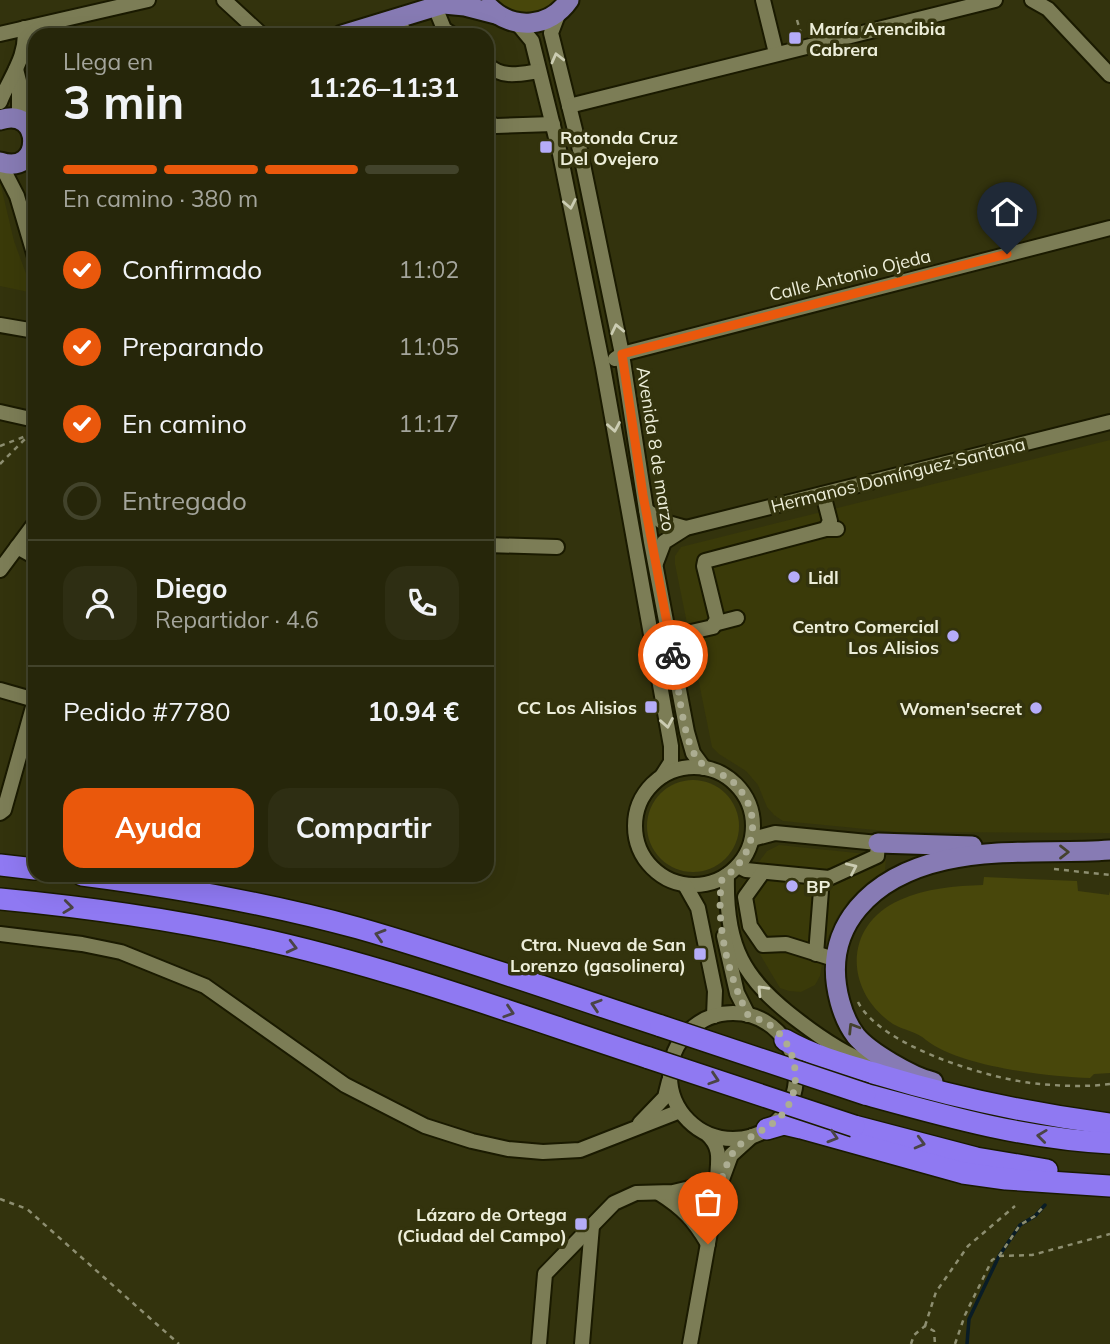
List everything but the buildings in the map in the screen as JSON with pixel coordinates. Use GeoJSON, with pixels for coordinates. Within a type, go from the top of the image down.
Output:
{"type":"FeatureCollection","features":[{"type":"Feature","properties":{"kind":"highway"},"geometry":{"type":"LineString","coordinates":[[0,865],[28,868]]}},
{"type":"Feature","properties":{"kind":"highway"},"geometry":{"type":"LineString","coordinates":[[140,882],[254,902],[357,928],[865,1094],[978,1125],[1110,1143]]}},
{"type":"Feature","properties":{"kind":"highway"},"geometry":{"type":"LineString","coordinates":[[0,899],[155,918],[253,937],[352,962],[854,1126],[987,1160],[1110,1176]]}},
{"type":"Feature","properties":{"kind":"highway"},"geometry":{"type":"LineString","coordinates":[[785,1040],[811,1055],[906,1083],[1012,1109],[1110,1124]]}},
{"type":"Feature","properties":{"kind":"highway"},"geometry":{"type":"LineString","coordinates":[[760,1132],[784,1124],[963,1173],[1006,1179],[1110,1186]]}},
{"type":"Feature","properties":{"kind":"main road"},"geometry":{"type":"LineString","coordinates":[[402,26],[442,3],[490,7],[517,23],[547,20],[564,6]]}},
{"type":"Feature","properties":{"kind":"main road"},"geometry":{"type":"LineString","coordinates":[[0,162],[17,163],[28,151]]}},
{"type":"Feature","properties":{"kind":"main road"},"geometry":{"type":"LineString","coordinates":[[878,844],[991,847],[1018,852]]}},
{"type":"Feature","properties":{"kind":"main road"},"geometry":{"type":"LineString","coordinates":[[1012,1109],[977,1094],[927,1081],[893,1064],[856,1036],[841,1009],[825,957],[862,902],[892,880],[943,860],[1018,852],[1110,850]]}},
{"type":"Feature","properties":{"kind":"street"},"geometry":{"type":"LineString","coordinates":[[28,28],[148,0]]}},
{"type":"Feature","properties":{"kind":"street"},"geometry":{"type":"LineString","coordinates":[[224,0],[254,28]]}},
{"type":"Feature","properties":{"kind":"street"},"geometry":{"type":"LineString","coordinates":[[763,0],[776,53]]}},
{"type":"Feature","properties":{"kind":"street"},"geometry":{"type":"LineString","coordinates":[[569,106],[995,0]]}},
{"type":"Feature","properties":{"kind":"street"},"geometry":{"type":"LineString","coordinates":[[1032,0],[1048,9],[1110,75]]}},
{"type":"Feature","properties":{"kind":"street"},"geometry":{"type":"LineString","coordinates":[[442,3],[444,28]]}},
{"type":"Feature","properties":{"kind":"street","name":"Avenida 8 de marzo"},"geometry":{"type":"LineString","coordinates":[[564,6],[551,33],[622,354],[651,542],[687,732],[693,753],[704,768]]}},
{"type":"Feature","properties":{"kind":"street","name":"Avenida 8 de marzo"},"geometry":{"type":"LineString","coordinates":[[517,23],[531,41],[553,124],[603,367],[671,746],[671,762],[662,776]]}},
{"type":"Feature","properties":{"kind":"street"},"geometry":{"type":"LineString","coordinates":[[0,34],[28,28]]}},
{"type":"Feature","properties":{"kind":"street"},"geometry":{"type":"LineString","coordinates":[[0,102],[16,69],[26,37],[24,29]]}},
{"type":"Feature","properties":{"kind":"street"},"geometry":{"type":"LineString","coordinates":[[16,69],[20,121]]}},
{"type":"Feature","properties":{"kind":"street"},"geometry":{"type":"LineString","coordinates":[[494,71],[510,76],[539,71]]}},
{"type":"Feature","properties":{"kind":"street"},"geometry":{"type":"LineString","coordinates":[[494,125],[553,124]]}},
{"type":"Feature","properties":{"kind":"street"},"geometry":{"type":"LineString","coordinates":[[17,196],[21,168],[28,155]]}},
{"type":"Feature","properties":{"kind":"street"},"geometry":{"type":"LineString","coordinates":[[0,162],[17,196],[28,233]]}},
{"type":"Feature","properties":{"kind":"street","name":"Calle Antonio Ojeda"},"geometry":{"type":"LineString","coordinates":[[603,367],[622,354],[1110,228]]}},
{"type":"Feature","properties":{"kind":"street"},"geometry":{"type":"LineString","coordinates":[[0,325],[28,330]]}},
{"type":"Feature","properties":{"kind":"street"},"geometry":{"type":"LineString","coordinates":[[0,412],[28,418]]}},
{"type":"Feature","properties":{"kind":"street","name":"Hermanos Domínguez Santana"},"geometry":{"type":"LineString","coordinates":[[656,564],[664,542],[686,528],[1110,422]]}},
{"type":"Feature","properties":{"kind":"street"},"geometry":{"type":"LineString","coordinates":[[714,624],[717,619],[705,561],[833,529],[823,494]]}},
{"type":"Feature","properties":{"kind":"street"},"geometry":{"type":"LineString","coordinates":[[646,510],[661,521],[686,528]]}},
{"type":"Feature","properties":{"kind":"street"},"geometry":{"type":"LineString","coordinates":[[0,570],[28,532]]}},
{"type":"Feature","properties":{"kind":"street"},"geometry":{"type":"LineString","coordinates":[[494,545],[557,547]]}},
{"type":"Feature","properties":{"kind":"street"},"geometry":{"type":"LineString","coordinates":[[17,547],[28,553]]}},
{"type":"Feature","properties":{"kind":"street"},"geometry":{"type":"LineString","coordinates":[[669,637],[737,618]]}},
{"type":"Feature","properties":{"kind":"street"},"geometry":{"type":"LineString","coordinates":[[0,690],[28,698]]}},
{"type":"Feature","properties":{"kind":"street"},"geometry":{"type":"LineString","coordinates":[[0,813],[4,810],[28,725]]}},
{"type":"Feature","properties":{"kind":"street"},"geometry":{"type":"LineString","coordinates":[[748,1015],[737,993],[720,921],[719,899],[729,873],[747,853],[752,839],[752,818],[747,800],[737,785],[722,774],[704,768],[675,770],[662,776],[647,790],[637,808],[634,828],[638,848],[649,866],[665,878],[685,885],[704,885],[729,873],[746,870],[829,878],[877,856],[878,844],[775,833],[752,839]]}},
{"type":"Feature","properties":{"kind":"street"},"geometry":{"type":"LineString","coordinates":[[752,818],[775,833]]}},
{"type":"Feature","properties":{"kind":"street"},"geometry":{"type":"LineString","coordinates":[[763,872],[745,897],[750,926],[763,945],[786,944],[825,957],[822,878]]}},
{"type":"Feature","properties":{"kind":"street"},"geometry":{"type":"LineString","coordinates":[[729,873],[728,914],[737,950],[750,977],[772,1001],[856,1059],[887,1071],[927,1081]]}},
{"type":"Feature","properties":{"kind":"street"},"geometry":{"type":"LineString","coordinates":[[685,885],[698,908],[715,991],[714,1016]]}},
{"type":"Feature","properties":{"kind":"street"},"geometry":{"type":"LineString","coordinates":[[728,914],[750,926]]}},
{"type":"Feature","properties":{"kind":"street"},"geometry":{"type":"LineString","coordinates":[[0,934],[82,944],[121,952],[184,976],[205,986],[345,1085],[425,1126],[472,1141],[508,1149],[543,1152],[580,1150],[680,1111]]}},
{"type":"Feature","properties":{"kind":"street"},"geometry":{"type":"LineString","coordinates":[[635,1127],[665,1097],[672,1059],[681,1040],[696,1025],[714,1016],[731,1013],[762,1020],[775,1029],[785,1040],[794,1059],[796,1078],[792,1098],[782,1115],[731,1156],[717,1192]]}},
{"type":"Feature","properties":{"kind":"street"},"geometry":{"type":"LineString","coordinates":[[670,1079],[673,1096],[680,1111],[716,1143],[719,1157],[717,1192],[690,1344]]}},
{"type":"Feature","properties":{"kind":"street"},"geometry":{"type":"LineString","coordinates":[[706,1133],[737,1139],[760,1132]]}},
{"type":"Feature","properties":{"kind":"street"},"geometry":{"type":"LineString","coordinates":[[673,1192],[707,1184],[717,1192]]}},
{"type":"Feature","properties":{"kind":"street"},"geometry":{"type":"LineString","coordinates":[[657,1192],[681,1206],[708,1244]]}},
{"type":"Feature","properties":{"kind":"street"},"geometry":{"type":"LineString","coordinates":[[539,1344],[545,1274],[614,1203],[636,1193],[717,1192]]}},
{"type":"Feature","properties":{"kind":"street"},"geometry":{"type":"LineString","coordinates":[[582,1344],[592,1226]]}},
{"type":"Feature","properties":{"kind":"path"},"geometry":{"type":"LineString","coordinates":[[797,20],[803,42]]}},
{"type":"Feature","properties":{"kind":"path"},"geometry":{"type":"LineString","coordinates":[[0,446],[28,435]]}},
{"type":"Feature","properties":{"kind":"path"},"geometry":{"type":"LineString","coordinates":[[0,464],[28,436]]}},
{"type":"Feature","properties":{"kind":"path"},"geometry":{"type":"LineString","coordinates":[[1051,868],[1110,875]]}},
{"type":"Feature","properties":{"kind":"path"},"geometry":{"type":"LineString","coordinates":[[857,1000],[873,1021],[898,1039],[932,1056],[993,1075],[1038,1084],[1110,1084]]}},
{"type":"Feature","properties":{"kind":"path"},"geometry":{"type":"LineString","coordinates":[[0,1199],[27,1209],[178,1344]]}},
{"type":"Feature","properties":{"kind":"path"},"geometry":{"type":"LineString","coordinates":[[955,1344],[965,1315],[992,1260],[999,1256],[1020,1225],[1035,1216],[1045,1205]]}},
{"type":"Feature","properties":{"kind":"path"},"geometry":{"type":"LineString","coordinates":[[911,1344],[914,1335],[925,1326],[936,1292],[968,1245],[1015,1206]]}},
{"type":"Feature","properties":{"kind":"path"},"geometry":{"type":"LineString","coordinates":[[999,1256],[1032,1255],[1110,1234]]}},
{"type":"Feature","properties":{"kind":"path"},"geometry":{"type":"LineString","coordinates":[[925,1326],[934,1331],[935,1344]]}},
{"type":"Feature","properties":{"kind":"shaded area"},"geometry":{"type":"Polygon","coordinates":[[[497,0],[556,0],[542,9],[526,13],[511,10],[497,0]]]}},
{"type":"Feature","properties":{"kind":"shaded area"},"geometry":{"type":"Polygon","coordinates":[[[0,182],[14,241],[28,279],[28,292],[0,286],[0,182]]]}},
{"type":"Feature","properties":{"kind":"shaded area","name":"Centro Comercial Los Alisios"},"geometry":{"type":"Polygon","coordinates":[[[1110,440],[1110,833],[896,832],[783,821],[774,815],[767,807],[758,785],[746,771],[712,747],[675,564],[675,556],[681,547],[1110,440]]]}},
{"type":"Feature","properties":{"kind":"shaded area"},"geometry":{"type":"Polygon","coordinates":[[[693,780],[711,784],[725,794],[735,808],[739,826],[735,844],[725,858],[711,868],[693,872],[675,868],[661,858],[651,844],[647,826],[651,808],[661,794],[675,784],[693,780]]]}},
{"type":"Feature","properties":{"kind":"shaded area"},"geometry":{"type":"Polygon","coordinates":[[[779,845],[886,856],[885,872],[867,883],[849,900],[837,917],[826,942],[820,976],[815,985],[801,992],[780,988],[748,934],[739,900],[740,887],[767,851],[779,845]]]}},
{"type":"Feature","properties":{"kind":"shaded area"},"geometry":{"type":"Polygon","coordinates":[[[984,877],[1077,881],[1078,891],[1109,895],[1110,891],[1110,1073],[1094,1074],[1090,1078],[1051,1075],[1004,1068],[960,1057],[893,1024],[877,1010],[865,994],[857,959],[860,942],[868,925],[881,911],[900,900],[930,890],[983,885],[984,877]]]}},
{"type":"Feature","properties":{"kind":"waterway"},"geometry":{"type":"LineString","coordinates":[[967,1344],[969,1319],[999,1256],[1020,1225],[1035,1216],[1045,1205]]}},
{"type":"Feature","properties":{"kind":"way so far"},"geometry":{"type":"LineString","coordinates":[[673,655],[693,753],[704,768],[722,774],[737,785],[747,800],[752,818],[752,839],[747,853],[738,866],[722,879],[719,899],[720,921],[737,993],[748,1015],[762,1020],[785,1040],[794,1059],[796,1078],[792,1098],[782,1115],[767,1129],[753,1135],[738,1147],[731,1156],[717,1193],[708,1244]]}},
{"type":"Feature","properties":{"kind":"place","name":"María Arencibia Cabrera"},"geometry":{"type":"Point","coordinates":[795,38]}},
{"type":"Feature","properties":{"kind":"place","name":"Rotonda Cruz Del Ovejero"},"geometry":{"type":"Point","coordinates":[546,147]}},
{"type":"Feature","properties":{"kind":"place","name":"Lidl"},"geometry":{"type":"Point","coordinates":[794,577]}},
{"type":"Feature","properties":{"kind":"place","name":"Centro Comercial Los Alisios"},"geometry":{"type":"Point","coordinates":[953,636]}},
{"type":"Feature","properties":{"kind":"place","name":"CC Los Alisios"},"geometry":{"type":"Point","coordinates":[651,707]}},
{"type":"Feature","properties":{"kind":"place","name":"Women'secret"},"geometry":{"type":"Point","coordinates":[1036,708]}},
{"type":"Feature","properties":{"kind":"place","name":"BP"},"geometry":{"type":"Point","coordinates":[792,886]}},
{"type":"Feature","properties":{"kind":"place","name":"Ctra. Nueva de San Lorenzo (gasolinera)"},"geometry":{"type":"Point","coordinates":[700,954]}},
{"type":"Feature","properties":{"kind":"place","name":"Lázaro de Ortega (Ciudad del Campo)"},"geometry":{"type":"Point","coordinates":[581,1224]}},
{"type":"Feature","properties":{"kind":"route"},"geometry":{"type":"LineString","coordinates":[[673,655],[643,495],[622,354],[1007,254]]}}]}
